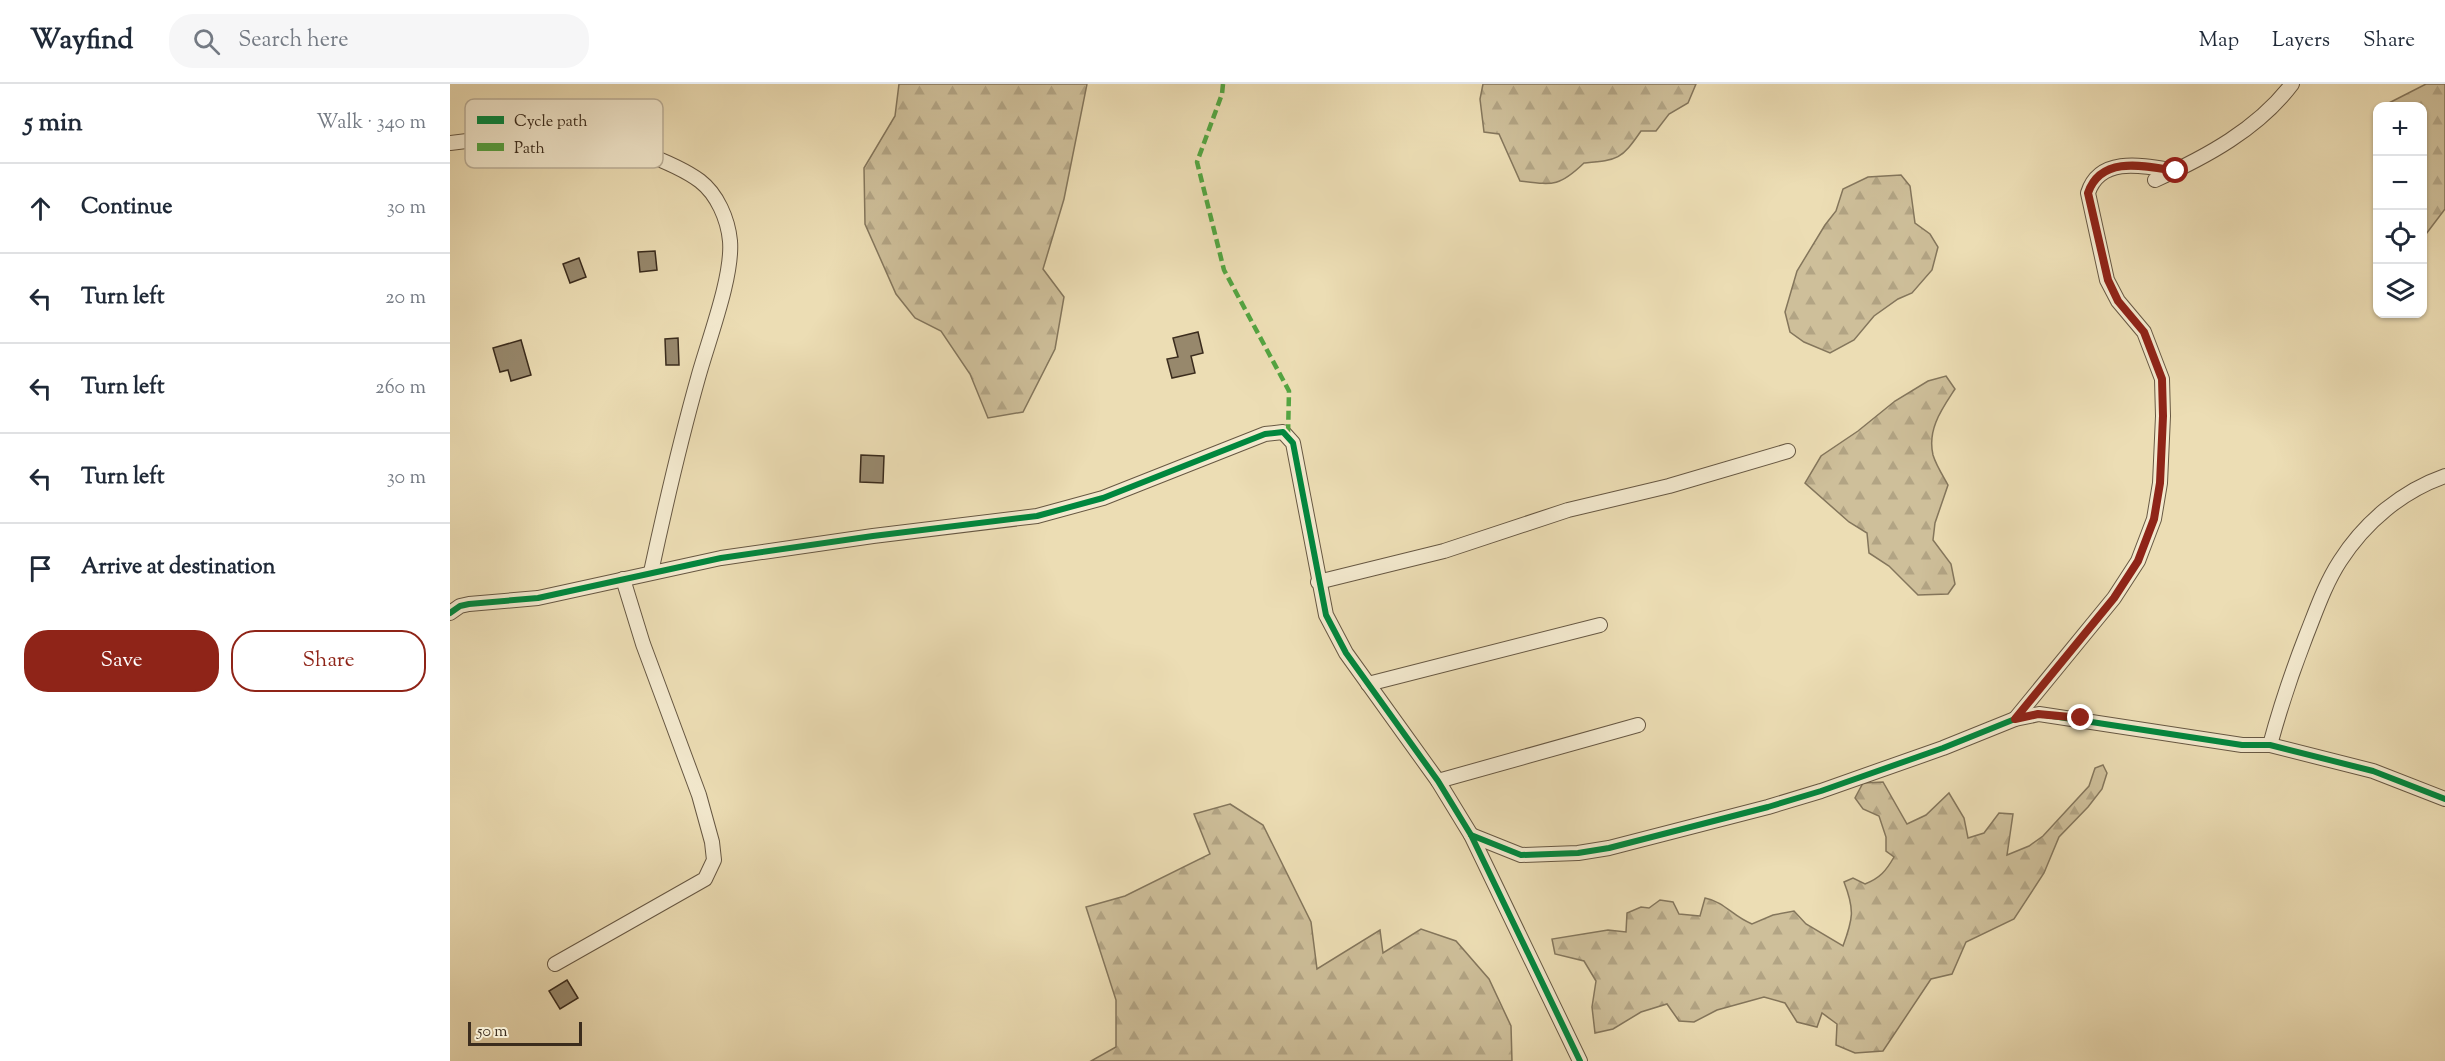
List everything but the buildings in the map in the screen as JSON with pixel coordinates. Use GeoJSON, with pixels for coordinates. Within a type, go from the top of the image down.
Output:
{"type":"FeatureCollection","features":[{"type":"Feature","properties":{"kind":"street"},"geometry":{"type":"LineString","coordinates":[[2155,180],[2176,171],[2231,140],[2257,120],[2292,84]]}},
{"type":"Feature","properties":{"kind":"street"},"geometry":{"type":"LineString","coordinates":[[450,143],[465,141]]}},
{"type":"Feature","properties":{"kind":"street"},"geometry":{"type":"LineString","coordinates":[[651,572],[693,395],[728,271],[730,240],[721,208],[700,182],[684,171],[663,162]]}},
{"type":"Feature","properties":{"kind":"street"},"geometry":{"type":"LineString","coordinates":[[2015,719],[2114,598],[2138,561],[2154,519],[2160,483],[2162,379],[2144,332],[2118,301],[2108,280],[2088,193],[2099,174],[2112,168],[2133,165],[2176,171]]}},
{"type":"Feature","properties":{"kind":"street"},"geometry":{"type":"LineString","coordinates":[[450,613],[460,606],[469,604],[538,598],[721,558],[1037,516],[1103,498],[1265,434],[1283,432],[1293,443],[1318,582],[1326,615],[1334,632],[1438,782],[1471,835],[1580,1061]]}},
{"type":"Feature","properties":{"kind":"street"},"geometry":{"type":"LineString","coordinates":[[1318,582],[1444,551],[1568,510],[1680,483],[1788,451]]}},
{"type":"Feature","properties":{"kind":"street"},"geometry":{"type":"LineString","coordinates":[[2270,745],[2296,662],[2322,596],[2340,561],[2363,531],[2402,495],[2445,476]]}},
{"type":"Feature","properties":{"kind":"street"},"geometry":{"type":"LineString","coordinates":[[555,964],[705,879],[714,860],[712,842],[699,795],[643,645],[623,579]]}},
{"type":"Feature","properties":{"kind":"street"},"geometry":{"type":"LineString","coordinates":[[1368,684],[1600,625]]}},
{"type":"Feature","properties":{"kind":"street"},"geometry":{"type":"LineString","coordinates":[[1471,835],[1521,855],[1578,853],[1609,848],[1821,791],[1943,748],[2030,714],[2055,715],[2242,745],[2270,745],[2373,771],[2445,799]]}},
{"type":"Feature","properties":{"kind":"street"},"geometry":{"type":"LineString","coordinates":[[1438,782],[1638,725]]}},
{"type":"Feature","properties":{"kind":"green space"},"geometry":{"type":"Polygon","coordinates":[[[899,84],[1087,84],[1064,199],[1043,269],[1064,297],[1055,349],[1023,412],[988,418],[970,374],[941,331],[915,318],[896,294],[865,224],[864,168],[895,116],[899,84]]]}},
{"type":"Feature","properties":{"kind":"green space"},"geometry":{"type":"Polygon","coordinates":[[[1483,84],[1696,84],[1688,103],[1669,114],[1656,131],[1641,131],[1618,157],[1584,163],[1561,180],[1540,183],[1520,181],[1499,134],[1484,132],[1480,99],[1483,84]]]}},
{"type":"Feature","properties":{"kind":"green space"},"geometry":{"type":"Polygon","coordinates":[[[2426,84],[2445,84],[2445,209],[2427,233],[2427,102],[2391,102],[2426,84]]]}},
{"type":"Feature","properties":{"kind":"green space"},"geometry":{"type":"Polygon","coordinates":[[[1901,175],[1910,186],[1915,223],[1930,234],[1938,247],[1932,270],[1912,293],[1898,299],[1874,316],[1854,340],[1830,353],[1804,342],[1790,332],[1785,312],[1797,271],[1836,211],[1843,189],[1868,177],[1901,175]]]}},
{"type":"Feature","properties":{"kind":"green space"},"geometry":{"type":"Polygon","coordinates":[[[1946,376],[1955,389],[1937,420],[1932,446],[1934,459],[1948,485],[1935,523],[1933,540],[1951,564],[1955,584],[1948,594],[1918,595],[1889,566],[1869,553],[1867,533],[1849,522],[1805,483],[1821,456],[1858,431],[1895,401],[1928,381],[1946,376]]]}},
{"type":"Feature","properties":{"kind":"green space"},"geometry":{"type":"Polygon","coordinates":[[[2103,765],[2107,773],[2102,789],[2059,837],[2044,873],[2014,919],[1966,942],[1952,974],[1931,979],[1883,1051],[1855,1053],[1836,1045],[1837,1024],[1822,1013],[1817,1027],[1797,1022],[1785,1003],[1764,997],[1717,1010],[1694,1022],[1679,1021],[1667,1004],[1641,1012],[1613,1029],[1595,1033],[1592,1007],[1596,981],[1584,961],[1555,954],[1552,939],[1608,930],[1626,932],[1627,913],[1641,907],[1649,908],[1660,900],[1673,902],[1679,914],[1700,916],[1705,898],[1718,903],[1752,924],[1773,915],[1794,911],[1806,924],[1843,946],[1851,914],[1850,900],[1844,882],[1853,878],[1865,884],[1870,882],[1882,874],[1894,857],[1886,851],[1886,837],[1879,816],[1863,809],[1855,798],[1863,783],[1883,782],[1907,824],[1926,815],[1949,793],[1964,818],[1968,838],[1984,833],[1999,813],[2013,814],[2007,855],[2029,846],[2043,836],[2089,786],[2095,768],[2103,765]]]}},
{"type":"Feature","properties":{"kind":"green space"},"geometry":{"type":"Polygon","coordinates":[[[1230,804],[1263,825],[1311,922],[1317,969],[1380,930],[1383,953],[1421,929],[1456,941],[1489,979],[1511,1026],[1512,1061],[1091,1061],[1116,1047],[1116,1000],[1086,907],[1125,896],[1210,854],[1194,814],[1230,804]]]}},
{"type":"Feature","properties":{"kind":"marked path"},"geometry":{"type":"LineString","coordinates":[[1223,84],[1222,94],[1197,162],[1224,270],[1289,391],[1288,435]]}},
{"type":"Feature","properties":{"kind":"cycle path"},"geometry":{"type":"LineString","coordinates":[[450,613],[460,606],[469,604],[538,598],[721,558],[1037,516],[1103,498],[1265,434],[1283,432],[1293,443],[1326,615],[1346,653],[1438,781],[1471,835],[1580,1061]]}},
{"type":"Feature","properties":{"kind":"cycle path"},"geometry":{"type":"LineString","coordinates":[[1471,835],[1521,855],[1578,853],[1609,848],[1821,791],[1943,748],[2015,719],[2039,714],[2242,745],[2270,745],[2373,771],[2445,799]]}},
{"type":"Feature","properties":{"kind":"route"},"geometry":{"type":"LineString","coordinates":[[2081,718],[2030,714],[2015,719],[2114,598],[2138,561],[2154,519],[2160,483],[2163,416],[2162,379],[2155,357],[2144,332],[2118,301],[2108,280],[2088,193],[2099,174],[2112,168],[2133,165],[2176,171]]}}]}
